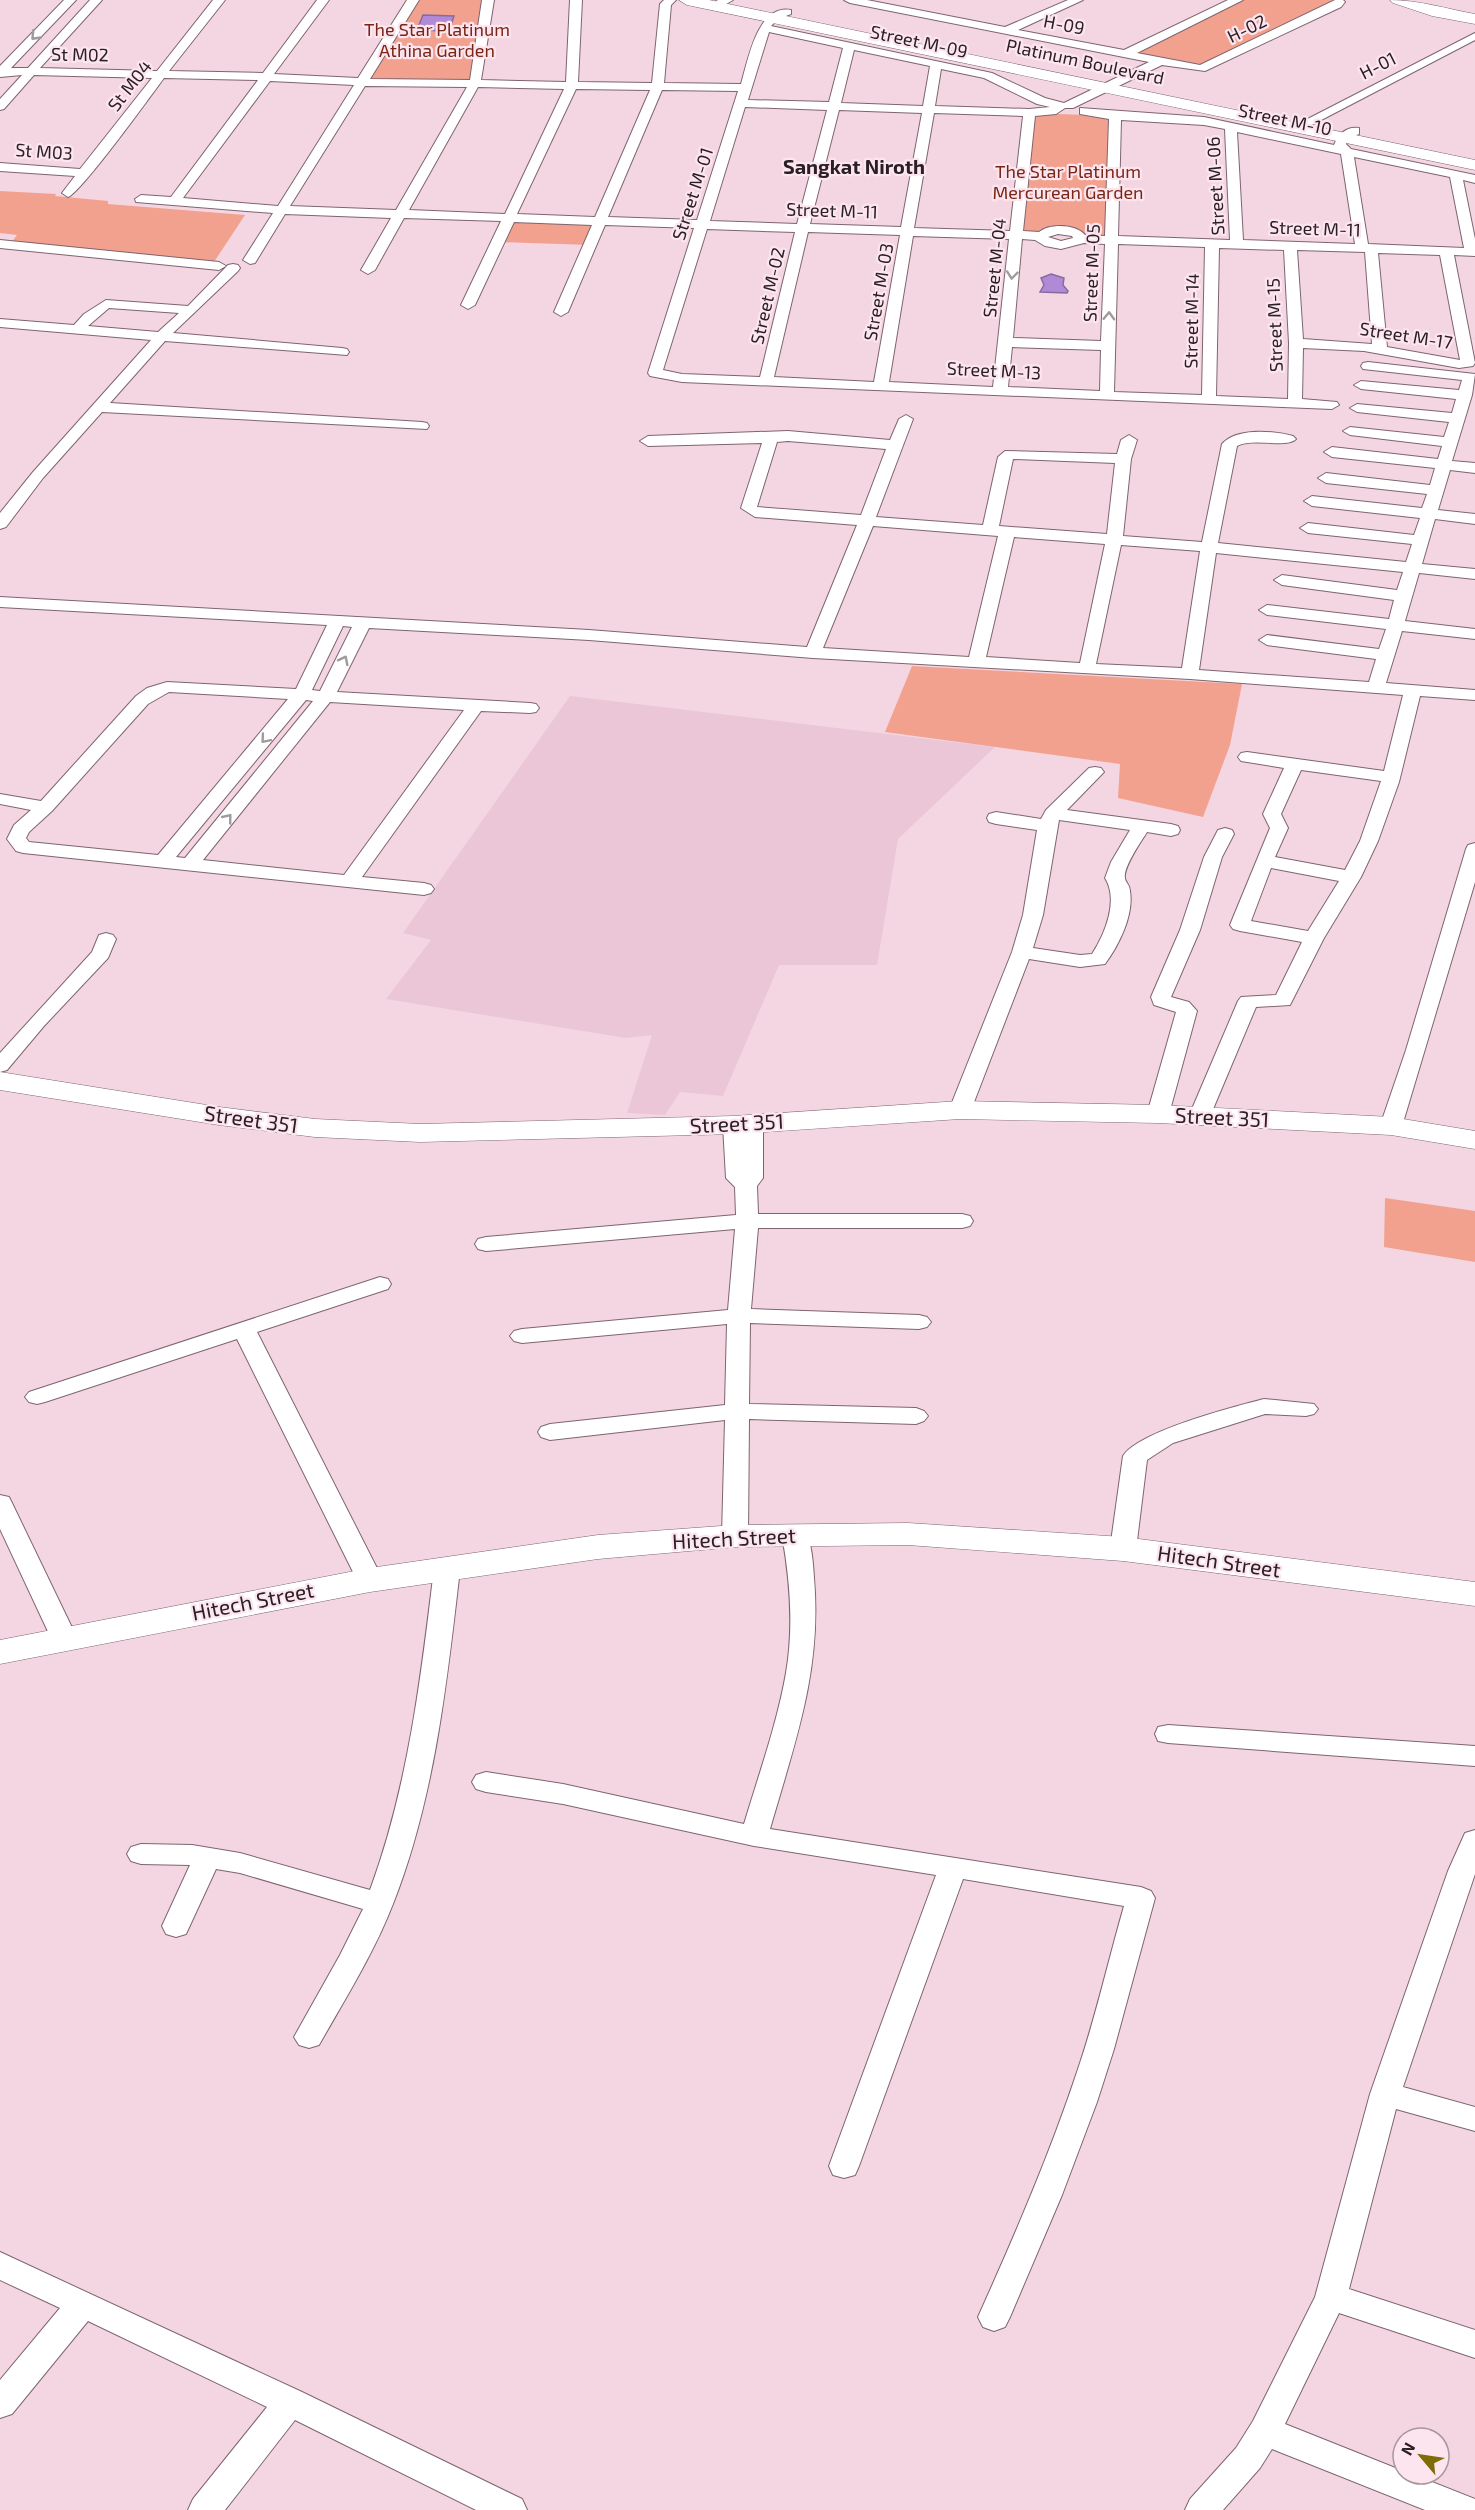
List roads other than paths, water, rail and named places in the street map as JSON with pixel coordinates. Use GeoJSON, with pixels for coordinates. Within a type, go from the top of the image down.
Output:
{"type":"FeatureCollection","features":[{"type":"Feature","properties":{"kind":"street"},"geometry":{"type":"LineString","coordinates":[[1,71],[70,0]]}},
{"type":"Feature","properties":{"kind":"street"},"geometry":{"type":"LineString","coordinates":[[0,106],[96,0]]}},
{"type":"Feature","properties":{"kind":"street","name":"St M04"},"geometry":{"type":"LineString","coordinates":[[68,193],[86,173],[219,0]]}},
{"type":"Feature","properties":{"kind":"street"},"geometry":{"type":"LineString","coordinates":[[174,202],[323,0]]}},
{"type":"Feature","properties":{"kind":"street"},"geometry":{"type":"LineString","coordinates":[[250,260],[413,0]]}},
{"type":"Feature","properties":{"kind":"street"},"geometry":{"type":"LineString","coordinates":[[368,270],[475,83],[488,0]]}},
{"type":"Feature","properties":{"kind":"street"},"geometry":{"type":"LineString","coordinates":[[468,305],[572,85],[576,0]]}},
{"type":"Feature","properties":{"kind":"street","name":"Platinum Boulevard"},"geometry":{"type":"LineString","coordinates":[[687,0],[718,2],[773,18],[1304,124],[1352,138],[1475,165]]}},
{"type":"Feature","properties":{"kind":"street","name":"H-09"},"geometry":{"type":"LineString","coordinates":[[850,0],[1201,69]]}},
{"type":"Feature","properties":{"kind":"street"},"geometry":{"type":"LineString","coordinates":[[1006,31],[1077,0]]}},
{"type":"Feature","properties":{"kind":"street"},"geometry":{"type":"LineString","coordinates":[[1123,55],[1237,0]]}},
{"type":"Feature","properties":{"kind":"street"},"geometry":{"type":"LineString","coordinates":[[1398,0],[1432,11],[1475,19]]}},
{"type":"Feature","properties":{"kind":"street"},"geometry":{"type":"LineString","coordinates":[[1439,0],[1452,7],[1475,11]]}},
{"type":"Feature","properties":{"kind":"street","name":"H-02"},"geometry":{"type":"LineString","coordinates":[[1201,69],[1337,5],[1335,1]]}},
{"type":"Feature","properties":{"kind":"street"},"geometry":{"type":"LineString","coordinates":[[561,312],[658,86],[666,2]]}},
{"type":"Feature","properties":{"kind":"street"},"geometry":{"type":"LineString","coordinates":[[903,11],[920,4]]}},
{"type":"Feature","properties":{"kind":"street","name":"Street M-09"},"geometry":{"type":"LineString","coordinates":[[773,18],[850,45],[988,75],[1041,101],[1062,107]]}},
{"type":"Feature","properties":{"kind":"street","name":"Street M-01"},"geometry":{"type":"LineString","coordinates":[[655,372],[745,88],[773,18]]}},
{"type":"Feature","properties":{"kind":"street","name":"H-01"},"geometry":{"type":"LineString","coordinates":[[1304,124],[1475,36]]}},
{"type":"Feature","properties":{"kind":"street","name":"Street M-02"},"geometry":{"type":"LineString","coordinates":[[766,380],[802,228],[850,45]]}},
{"type":"Feature","properties":{"kind":"street"},"geometry":{"type":"LineString","coordinates":[[1085,110],[1159,62]]}},
{"type":"Feature","properties":{"kind":"street","name":"Street M-03"},"geometry":{"type":"LineString","coordinates":[[881,386],[936,64]]}},
{"type":"Feature","properties":{"kind":"street"},"geometry":{"type":"LineString","coordinates":[[741,103],[1029,113],[1062,107],[1173,65]]}},
{"type":"Feature","properties":{"kind":"street","name":"St M02"},"geometry":{"type":"LineString","coordinates":[[1,71],[268,77],[360,82],[745,88]]}},
{"type":"Feature","properties":{"kind":"street","name":"Street M-10"},"geometry":{"type":"LineString","coordinates":[[1062,107],[1070,114],[1085,110],[1115,116],[1188,119],[1230,127],[1352,138],[1456,175],[1475,179]]}},
{"type":"Feature","properties":{"kind":"street","name":"Street M-04"},"geometry":{"type":"LineString","coordinates":[[1000,391],[1029,113]]}},
{"type":"Feature","properties":{"kind":"street","name":"Street M-05"},"geometry":{"type":"LineString","coordinates":[[1107,396],[1115,116]]}},
{"type":"Feature","properties":{"kind":"street","name":"Street M-06"},"geometry":{"type":"LineString","coordinates":[[1230,127],[1237,244]]}},
{"type":"Feature","properties":{"kind":"street"},"geometry":{"type":"LineString","coordinates":[[1352,138],[1380,350]]}},
{"type":"Feature","properties":{"kind":"street","name":"Platinum Boulevard"},"geometry":{"type":"LineString","coordinates":[[1352,138],[1475,156]]}},
{"type":"Feature","properties":{"kind":"street","name":"St M03"},"geometry":{"type":"LineString","coordinates":[[0,167],[86,173]]}},
{"type":"Feature","properties":{"kind":"street"},"geometry":{"type":"LineString","coordinates":[[1456,175],[1473,252]]}},
{"type":"Feature","properties":{"kind":"street","name":"Street M-11"},"geometry":{"type":"LineString","coordinates":[[141,199],[282,210],[1040,236],[1052,231],[1065,231],[1076,233],[1081,239],[1473,252]]}},
{"type":"Feature","properties":{"kind":"street"},"geometry":{"type":"LineString","coordinates":[[0,236],[5,236],[0,243],[226,267],[191,309],[160,338],[38,475],[0,524]]}},
{"type":"Feature","properties":{"kind":"street","name":"Street M-14"},"geometry":{"type":"LineString","coordinates":[[1209,400],[1212,243]]}},
{"type":"Feature","properties":{"kind":"street","name":"Street M-15"},"geometry":{"type":"LineString","coordinates":[[1290,246],[1296,343],[1295,404]]}},
{"type":"Feature","properties":{"kind":"street","name":"Street M-17"},"geometry":{"type":"LineString","coordinates":[[1296,343],[1380,350],[1459,364],[1468,363],[1446,251]]}},
{"type":"Feature","properties":{"kind":"street"},"geometry":{"type":"LineString","coordinates":[[77,330],[105,304],[191,309]]}},
{"type":"Feature","properties":{"kind":"street"},"geometry":{"type":"LineString","coordinates":[[0,323],[342,352]]}},
{"type":"Feature","properties":{"kind":"street"},"geometry":{"type":"LineString","coordinates":[[1005,342],[1108,345]]}},
{"type":"Feature","properties":{"kind":"street"},"geometry":{"type":"LineString","coordinates":[[1368,366],[1470,377],[1376,688]]}},
{"type":"Feature","properties":{"kind":"street","name":"Street M-13"},"geometry":{"type":"LineString","coordinates":[[655,372],[682,378],[1332,405]]}},
{"type":"Feature","properties":{"kind":"street"},"geometry":{"type":"LineString","coordinates":[[1361,385],[1465,394]]}},
{"type":"Feature","properties":{"kind":"street"},"geometry":{"type":"LineString","coordinates":[[100,407],[423,426]]}},
{"type":"Feature","properties":{"kind":"street"},"geometry":{"type":"LineString","coordinates":[[1357,408],[1458,418]]}},
{"type":"Feature","properties":{"kind":"street"},"geometry":{"type":"LineString","coordinates":[[813,653],[906,419]]}},
{"type":"Feature","properties":{"kind":"street"},"geometry":{"type":"LineString","coordinates":[[1350,431],[1450,442]]}},
{"type":"Feature","properties":{"kind":"street"},"geometry":{"type":"LineString","coordinates":[[648,441],[788,436],[895,445]]}},
{"type":"Feature","properties":{"kind":"street"},"geometry":{"type":"LineString","coordinates":[[1190,674],[1209,547],[1230,444],[1257,436],[1288,439]]}},
{"type":"Feature","properties":{"kind":"street"},"geometry":{"type":"LineString","coordinates":[[771,438],[761,464],[749,508],[751,511],[1209,547],[1475,574]]}},
{"type":"Feature","properties":{"kind":"street"},"geometry":{"type":"LineString","coordinates":[[1087,668],[1114,541],[1123,459],[1130,440]]}},
{"type":"Feature","properties":{"kind":"street"},"geometry":{"type":"LineString","coordinates":[[1332,452],[1475,468]]}},
{"type":"Feature","properties":{"kind":"street"},"geometry":{"type":"LineString","coordinates":[[976,662],[999,531],[1006,457],[1010,454],[1123,459]]}},
{"type":"Feature","properties":{"kind":"street"},"geometry":{"type":"LineString","coordinates":[[1326,478],[1436,490]]}},
{"type":"Feature","properties":{"kind":"street"},"geometry":{"type":"LineString","coordinates":[[1312,501],[1475,519]]}},
{"type":"Feature","properties":{"kind":"street"},"geometry":{"type":"LineString","coordinates":[[1308,528],[1420,540]]}},
{"type":"Feature","properties":{"kind":"street"},"geometry":{"type":"LineString","coordinates":[[1282,579],[1403,596]]}},
{"type":"Feature","properties":{"kind":"street"},"geometry":{"type":"LineString","coordinates":[[0,602],[589,635],[813,653],[1190,674],[1475,695]]}},
{"type":"Feature","properties":{"kind":"street"},"geometry":{"type":"LineString","coordinates":[[1267,610],[1475,634]]}},
{"type":"Feature","properties":{"kind":"street"},"geometry":{"type":"LineString","coordinates":[[164,860],[302,694],[337,622]]}},
{"type":"Feature","properties":{"kind":"street"},"geometry":{"type":"LineString","coordinates":[[191,863],[326,696],[362,624]]}},
{"type":"Feature","properties":{"kind":"street"},"geometry":{"type":"LineString","coordinates":[[1267,640],[1386,655]]}},
{"type":"Feature","properties":{"kind":"street"},"geometry":{"type":"LineString","coordinates":[[424,889],[350,879],[23,847],[16,839],[21,829],[45,807],[142,700],[153,692],[167,687],[530,708]]}},
{"type":"Feature","properties":{"kind":"street"},"geometry":{"type":"LineString","coordinates":[[1200,1116],[1248,1001],[1283,1000],[1314,938],[1351,877],[1369,841],[1391,777],[1413,691]]}},
{"type":"Feature","properties":{"kind":"street"},"geometry":{"type":"LineString","coordinates":[[350,879],[476,705]]}},
{"type":"Feature","properties":{"kind":"street"},"geometry":{"type":"LineString","coordinates":[[1247,757],[1391,777]]}},
{"type":"Feature","properties":{"kind":"street"},"geometry":{"type":"LineString","coordinates":[[1295,764],[1272,814],[1279,828],[1240,925],[1314,938]]}},
{"type":"Feature","properties":{"kind":"street"},"geometry":{"type":"LineString","coordinates":[[960,1110],[1022,952],[1034,915],[1050,820],[1095,772]]}},
{"type":"Feature","properties":{"kind":"street"},"geometry":{"type":"LineString","coordinates":[[0,799],[45,807]]}},
{"type":"Feature","properties":{"kind":"street"},"geometry":{"type":"LineString","coordinates":[[996,818],[1171,830]]}},
{"type":"Feature","properties":{"kind":"street"},"geometry":{"type":"LineString","coordinates":[[1022,952],[1080,961],[1098,960],[1106,951],[1121,898],[1120,885],[1114,878],[1120,862],[1141,827]]}},
{"type":"Feature","properties":{"kind":"street"},"geometry":{"type":"LineString","coordinates":[[1158,1114],[1187,1011],[1183,1007],[1164,1003],[1161,997],[1193,920],[1213,857],[1225,834]]}},
{"type":"Feature","properties":{"kind":"street"},"geometry":{"type":"LineString","coordinates":[[1391,1126],[1405,1087],[1475,849]]}},
{"type":"Feature","properties":{"kind":"street"},"geometry":{"type":"LineString","coordinates":[[1264,861],[1351,877]]}},
{"type":"Feature","properties":{"kind":"street"},"geometry":{"type":"LineString","coordinates":[[0,1066],[37,1022],[101,954],[106,939]]}},
{"type":"Feature","properties":{"kind":"street","name":"Street 351"},"geometry":{"type":"LineString","coordinates":[[0,1081],[219,1116],[315,1128],[420,1133],[743,1125],[960,1110],[1158,1114],[1391,1126],[1475,1140]]}},
{"type":"Feature","properties":{"kind":"street"},"geometry":{"type":"LineString","coordinates":[[735,1536],[739,1316],[747,1221],[746,1185],[737,1178],[743,1125]]}},
{"type":"Feature","properties":{"kind":"street"},"geometry":{"type":"LineString","coordinates":[[486,1244],[747,1221],[962,1221]]}},
{"type":"Feature","properties":{"kind":"street"},"geometry":{"type":"LineString","coordinates":[[37,1397],[380,1284]]}},
{"type":"Feature","properties":{"kind":"street"},"geometry":{"type":"LineString","coordinates":[[522,1336],[739,1316],[919,1322]]}},
{"type":"Feature","properties":{"kind":"street"},"geometry":{"type":"LineString","coordinates":[[244,1330],[370,1580]]}},
{"type":"Feature","properties":{"kind":"street"},"geometry":{"type":"LineString","coordinates":[[1123,1549],[1135,1456],[1164,1438],[1264,1406],[1306,1409]]}},
{"type":"Feature","properties":{"kind":"street"},"geometry":{"type":"LineString","coordinates":[[550,1432],[737,1412],[916,1416]]}},
{"type":"Feature","properties":{"kind":"street"},"geometry":{"type":"LineString","coordinates":[[0,1503],[64,1638]]}},
{"type":"Feature","properties":{"kind":"street","name":"Hitech Street"},"geometry":{"type":"LineString","coordinates":[[0,1652],[370,1580],[598,1547],[735,1536],[908,1534],[1123,1549],[1475,1594]]}},
{"type":"Feature","properties":{"kind":"street"},"geometry":{"type":"LineString","coordinates":[[754,1836],[796,1689],[804,1627],[801,1566],[795,1535]]}},
{"type":"Feature","properties":{"kind":"street"},"geometry":{"type":"LineString","coordinates":[[309,2037],[379,1903],[406,1819],[420,1762],[435,1670],[447,1569]]}},
{"type":"Feature","properties":{"kind":"street"},"geometry":{"type":"LineString","coordinates":[[1168,1734],[1475,1756]]}},
{"type":"Feature","properties":{"kind":"street"},"geometry":{"type":"LineString","coordinates":[[486,1782],[563,1794],[754,1836],[953,1868],[1033,1878],[1141,1898],[1123,1955],[1093,2069],[1042,2208],[994,2317]]}},
{"type":"Feature","properties":{"kind":"street"},"geometry":{"type":"LineString","coordinates":[[1202,2510],[1248,2458],[1265,2431],[1331,2297],[1384,2094],[1475,1840]]}},
{"type":"Feature","properties":{"kind":"street"},"geometry":{"type":"LineString","coordinates":[[141,1854],[208,1857],[240,1863],[379,1903]]}},
{"type":"Feature","properties":{"kind":"street"},"geometry":{"type":"LineString","coordinates":[[176,1926],[208,1857]]}},
{"type":"Feature","properties":{"kind":"street"},"geometry":{"type":"LineString","coordinates":[[844,2166],[953,1868]]}},
{"type":"Feature","properties":{"kind":"street"},"geometry":{"type":"LineString","coordinates":[[1384,2094],[1475,2119]]}},
{"type":"Feature","properties":{"kind":"street"},"geometry":{"type":"LineString","coordinates":[[0,2265],[290,2402],[510,2510]]}},
{"type":"Feature","properties":{"kind":"street"},"geometry":{"type":"LineString","coordinates":[[1331,2297],[1475,2344]]}},
{"type":"Feature","properties":{"kind":"street"},"geometry":{"type":"LineString","coordinates":[[0,2404],[83,2304]]}},
{"type":"Feature","properties":{"kind":"street"},"geometry":{"type":"LineString","coordinates":[[205,2510],[290,2402]]}},
{"type":"Feature","properties":{"kind":"street"},"geometry":{"type":"LineString","coordinates":[[1265,2431],[1464,2510]]}},
{"type":"Feature","properties":{"kind":"district","name":"Sangkat Niroth"},"geometry":{"type":"Point","coordinates":[854,167]}},
{"type":"Feature","properties":{"kind":"park label","name":"The Star Platinum Athina Garden"},"geometry":{"type":"Point","coordinates":[437,40]}},
{"type":"Feature","properties":{"kind":"park label","name":"The Star Platinum Mercurean Garden"},"geometry":{"type":"Point","coordinates":[1068,182]}}]}
